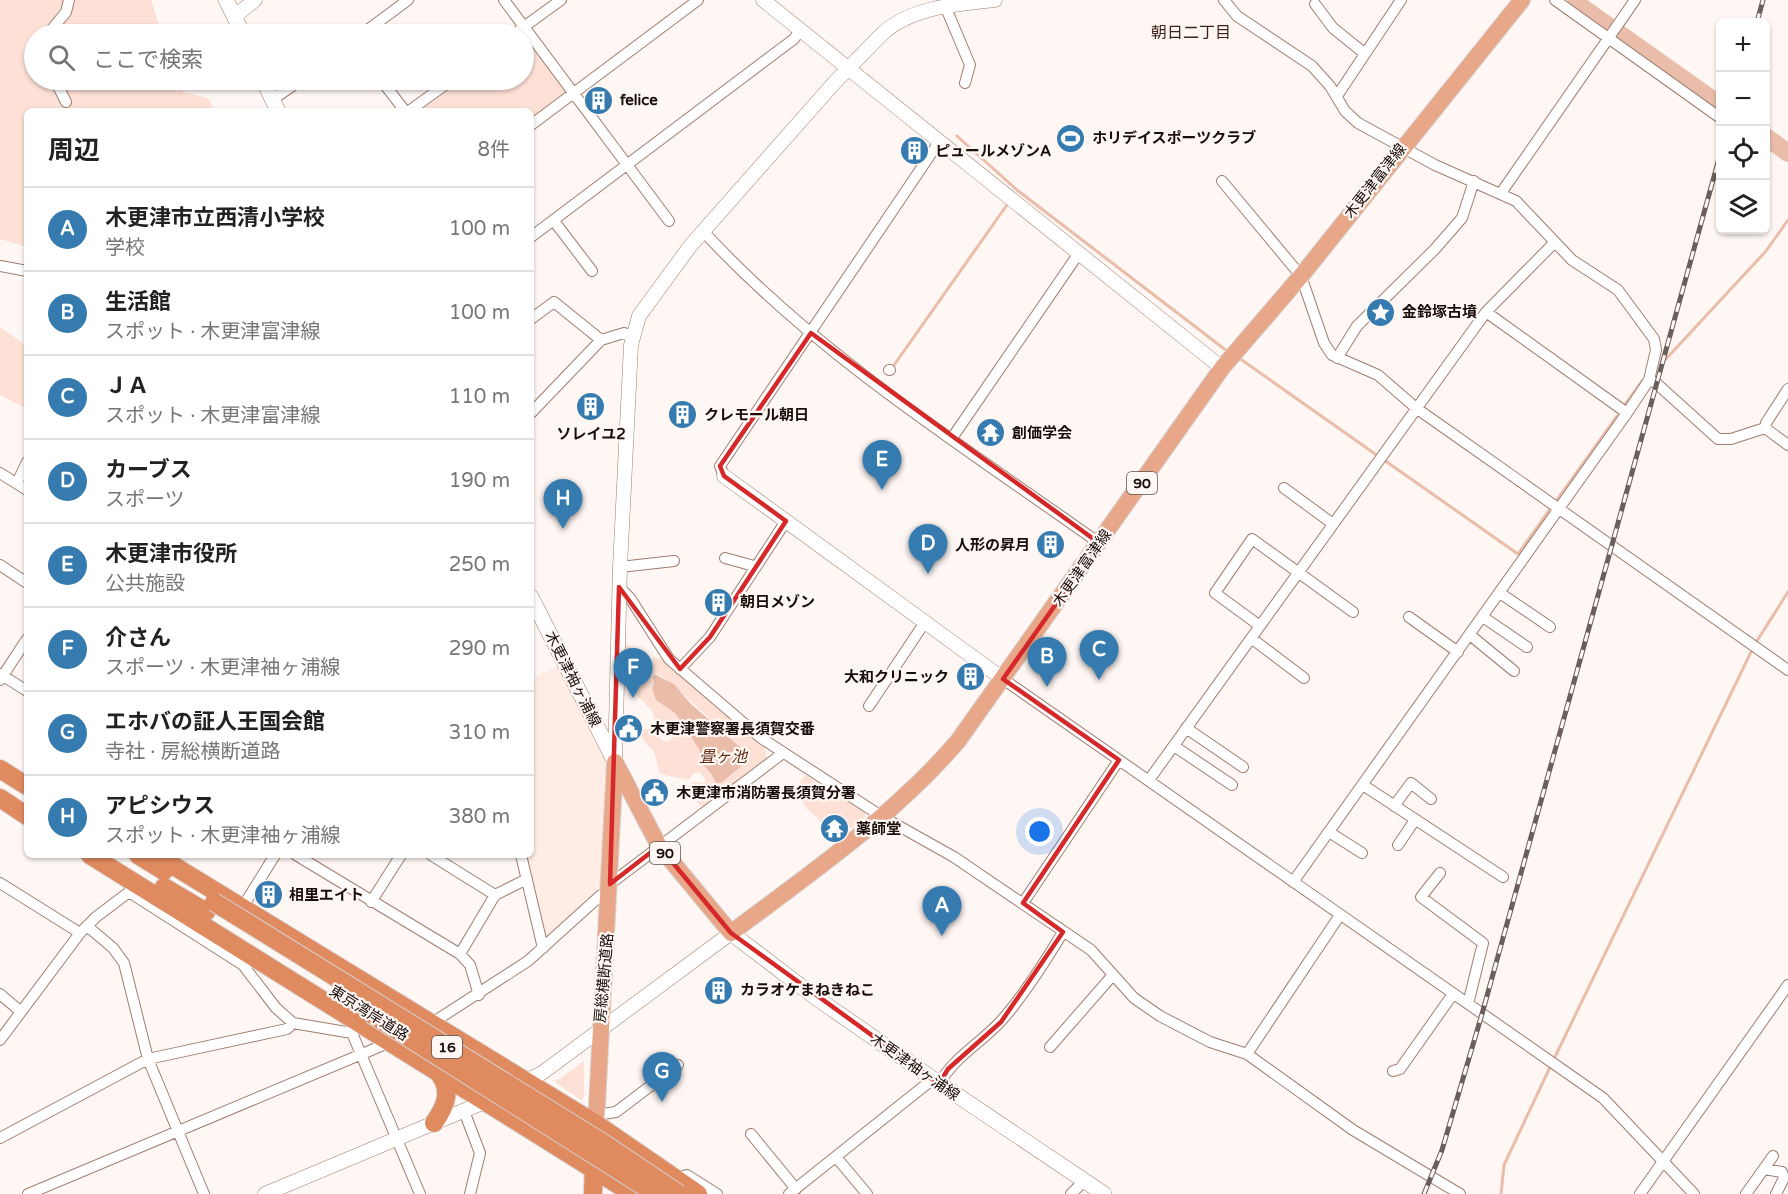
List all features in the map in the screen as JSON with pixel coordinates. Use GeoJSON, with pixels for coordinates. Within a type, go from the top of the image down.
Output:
{"type":"FeatureCollection","features":[{"type":"Feature","properties":{"kind":"highway"},"geometry":{"type":"LineString","coordinates":[[0,764],[24,775]]}},
{"type":"Feature","properties":{"kind":"highway"},"geometry":{"type":"LineString","coordinates":[[0,769],[24,784]]}},
{"type":"Feature","properties":{"kind":"highway"},"geometry":{"type":"LineString","coordinates":[[0,790],[24,804]]}},
{"type":"Feature","properties":{"kind":"highway"},"geometry":{"type":"LineString","coordinates":[[0,798],[24,814]]}},
{"type":"Feature","properties":{"kind":"highway","name":"16"},"geometry":{"type":"LineString","coordinates":[[94,858],[134,889],[392,1042],[633,1194]]}},
{"type":"Feature","properties":{"kind":"highway","name":"東京湾岸道路"},"geometry":{"type":"LineString","coordinates":[[116,858],[210,907],[677,1186]]}},
{"type":"Feature","properties":{"kind":"highway","name":"東京湾岸道路"},"geometry":{"type":"LineString","coordinates":[[142,858],[210,907],[656,1194]]}},
{"type":"Feature","properties":{"kind":"highway","name":"16"},"geometry":{"type":"LineString","coordinates":[[161,858],[525,1082],[596,1119],[677,1186],[698,1194]]}},
{"type":"Feature","properties":{"kind":"highway"},"geometry":{"type":"LineString","coordinates":[[434,1068],[446,1084],[447,1093],[441,1112],[434,1124]]}},
{"type":"Feature","properties":{"kind":"highway","name":"房総横断道路"},"geometry":{"type":"LineString","coordinates":[[593,1194],[596,1119]]}},
{"type":"Feature","properties":{"kind":"main road"},"geometry":{"type":"LineString","coordinates":[[226,0],[238,24]]}},
{"type":"Feature","properties":{"kind":"main road","name":"木更津富津線"},"geometry":{"type":"LineString","coordinates":[[731,933],[881,816],[941,761],[1003,679],[1222,368],[1301,276],[1522,0]]}},
{"type":"Feature","properties":{"kind":"main road"},"geometry":{"type":"LineString","coordinates":[[268,90],[275,106]]}},
{"type":"Feature","properties":{"kind":"main road","name":"木更津袖ヶ浦線"},"geometry":{"type":"LineString","coordinates":[[534,603],[615,762]]}},
{"type":"Feature","properties":{"kind":"main road","name":"90"},"geometry":{"type":"LineString","coordinates":[[615,762],[659,846],[731,933]]}},
{"type":"Feature","properties":{"kind":"main road","name":"房総横断道路"},"geometry":{"type":"LineString","coordinates":[[596,1119],[615,762]]}},
{"type":"Feature","properties":{"kind":"main road","name":"木更津袖ヶ浦線"},"geometry":{"type":"LineString","coordinates":[[731,933],[815,997],[1104,1194]]}},
{"type":"Feature","properties":{"kind":"street"},"geometry":{"type":"LineString","coordinates":[[56,24],[66,12],[69,0]]}},
{"type":"Feature","properties":{"kind":"street"},"geometry":{"type":"LineString","coordinates":[[234,16],[255,0]]}},
{"type":"Feature","properties":{"kind":"street"},"geometry":{"type":"LineString","coordinates":[[376,24],[408,0]]}},
{"type":"Feature","properties":{"kind":"street"},"geometry":{"type":"LineString","coordinates":[[504,0],[522,24]]}},
{"type":"Feature","properties":{"kind":"street"},"geometry":{"type":"LineString","coordinates":[[528,24],[561,0]]}},
{"type":"Feature","properties":{"kind":"street"},"geometry":{"type":"LineString","coordinates":[[534,123],[698,0]]}},
{"type":"Feature","properties":{"kind":"street"},"geometry":{"type":"LineString","coordinates":[[763,0],[1222,368]]}},
{"type":"Feature","properties":{"kind":"street"},"geometry":{"type":"LineString","coordinates":[[615,762],[619,587],[632,335],[646,305],[703,231],[847,69],[893,24],[917,13],[995,0]]}},
{"type":"Feature","properties":{"kind":"street"},"geometry":{"type":"LineString","coordinates":[[1224,0],[1237,16],[1312,66],[1345,111],[1358,123],[1435,165],[1516,201],[1529,212],[1554,243],[1572,260],[1618,290],[1654,339],[1656,350],[1649,380],[1627,413],[1293,882]]}},
{"type":"Feature","properties":{"kind":"street"},"geometry":{"type":"LineString","coordinates":[[1336,96],[1401,0]]}},
{"type":"Feature","properties":{"kind":"street"},"geometry":{"type":"LineString","coordinates":[[1555,0],[1716,115]]}},
{"type":"Feature","properties":{"kind":"street"},"geometry":{"type":"LineString","coordinates":[[1501,193],[1635,0]]}},
{"type":"Feature","properties":{"kind":"street"},"geometry":{"type":"LineString","coordinates":[[1315,4],[1333,28],[1364,53]]}},
{"type":"Feature","properties":{"kind":"street"},"geometry":{"type":"LineString","coordinates":[[946,8],[970,65],[965,83]]}},
{"type":"Feature","properties":{"kind":"street"},"geometry":{"type":"LineString","coordinates":[[534,235],[794,39],[800,30]]}},
{"type":"Feature","properties":{"kind":"street"},"geometry":{"type":"LineString","coordinates":[[534,40],[669,221]]}},
{"type":"Feature","properties":{"kind":"street"},"geometry":{"type":"LineString","coordinates":[[60,90],[66,102]]}},
{"type":"Feature","properties":{"kind":"street"},"geometry":{"type":"LineString","coordinates":[[275,106],[291,90]]}},
{"type":"Feature","properties":{"kind":"street"},"geometry":{"type":"LineString","coordinates":[[390,90],[405,108]]}},
{"type":"Feature","properties":{"kind":"street"},"geometry":{"type":"LineString","coordinates":[[412,108],[438,90]]}},
{"type":"Feature","properties":{"kind":"street"},"geometry":{"type":"LineString","coordinates":[[939,142],[720,466],[724,476],[1003,679],[1603,1098],[1694,1194]]}},
{"type":"Feature","properties":{"kind":"street"},"geometry":{"type":"LineString","coordinates":[[1222,181],[1301,276],[1324,343],[1336,358],[1378,375],[1416,408],[1788,670]]}},
{"type":"Feature","properties":{"kind":"street"},"geometry":{"type":"LineString","coordinates":[[1336,358],[1357,326],[1435,249],[1462,218],[1474,181]]}},
{"type":"Feature","properties":{"kind":"street"},"geometry":{"type":"LineString","coordinates":[[554,221],[592,271]]}},
{"type":"Feature","properties":{"kind":"street"},"geometry":{"type":"LineString","coordinates":[[703,231],[746,278],[811,333],[1099,543]]}},
{"type":"Feature","properties":{"kind":"street"},"geometry":{"type":"LineString","coordinates":[[1149,780],[1486,312],[1554,243]]}},
{"type":"Feature","properties":{"kind":"street"},"geometry":{"type":"LineString","coordinates":[[952,438],[1079,253]]}},
{"type":"Feature","properties":{"kind":"street"},"geometry":{"type":"LineString","coordinates":[[0,266],[24,270]]}},
{"type":"Feature","properties":{"kind":"street"},"geometry":{"type":"LineString","coordinates":[[534,317],[554,303],[601,340]]}},
{"type":"Feature","properties":{"kind":"street"},"geometry":{"type":"LineString","coordinates":[[1486,312],[1627,413]]}},
{"type":"Feature","properties":{"kind":"street"},"geometry":{"type":"LineString","coordinates":[[534,410],[601,340],[624,333],[632,335]]}},
{"type":"Feature","properties":{"kind":"street"},"geometry":{"type":"LineString","coordinates":[[1649,380],[1656,383],[1718,440],[1731,439],[1765,428]]}},
{"type":"Feature","properties":{"kind":"street"},"geometry":{"type":"LineString","coordinates":[[1765,428],[1788,388]]}},
{"type":"Feature","properties":{"kind":"street"},"geometry":{"type":"LineString","coordinates":[[1765,428],[1788,445]]}},
{"type":"Feature","properties":{"kind":"street"},"geometry":{"type":"LineString","coordinates":[[17,483],[24,468]]}},
{"type":"Feature","properties":{"kind":"street"},"geometry":{"type":"LineString","coordinates":[[0,474],[24,488]]}},
{"type":"Feature","properties":{"kind":"street"},"geometry":{"type":"LineString","coordinates":[[1284,488],[1333,524]]}},
{"type":"Feature","properties":{"kind":"street"},"geometry":{"type":"LineString","coordinates":[[680,669],[710,637],[754,566],[786,522]]}},
{"type":"Feature","properties":{"kind":"street"},"geometry":{"type":"LineString","coordinates":[[1260,626],[1215,593],[1252,539],[1353,612]]}},
{"type":"Feature","properties":{"kind":"street"},"geometry":{"type":"LineString","coordinates":[[724,558],[754,566]]}},
{"type":"Feature","properties":{"kind":"street"},"geometry":{"type":"LineString","coordinates":[[620,567],[674,561]]}},
{"type":"Feature","properties":{"kind":"street"},"geometry":{"type":"LineString","coordinates":[[0,565],[24,581]]}},
{"type":"Feature","properties":{"kind":"street"},"geometry":{"type":"LineString","coordinates":[[619,587],[630,598],[669,659],[761,738],[881,816],[954,857],[1091,950],[1134,998],[1182,1029],[1210,1042],[1247,1054],[1353,1130],[1460,1194]]}},
{"type":"Feature","properties":{"kind":"street"},"geometry":{"type":"LineString","coordinates":[[1500,593],[1550,627]]}},
{"type":"Feature","properties":{"kind":"street"},"geometry":{"type":"LineString","coordinates":[[1409,617],[1458,652]]}},
{"type":"Feature","properties":{"kind":"street"},"geometry":{"type":"LineString","coordinates":[[1483,617],[1527,647]]}},
{"type":"Feature","properties":{"kind":"street"},"geometry":{"type":"LineString","coordinates":[[869,705],[926,622]]}},
{"type":"Feature","properties":{"kind":"street"},"geometry":{"type":"LineString","coordinates":[[1470,635],[1514,671]]}},
{"type":"Feature","properties":{"kind":"street"},"geometry":{"type":"LineString","coordinates":[[1251,638],[1304,678]]}},
{"type":"Feature","properties":{"kind":"street"},"geometry":{"type":"LineString","coordinates":[[24,643],[1,677],[24,689]]}},
{"type":"Feature","properties":{"kind":"street"},"geometry":{"type":"LineString","coordinates":[[1186,728],[1243,766]]}},
{"type":"Feature","properties":{"kind":"street"},"geometry":{"type":"LineString","coordinates":[[1174,746],[1232,785]]}},
{"type":"Feature","properties":{"kind":"street"},"geometry":{"type":"LineString","coordinates":[[28,1194],[392,1042],[432,1023],[479,994],[543,948],[659,846],[783,753]]}},
{"type":"Feature","properties":{"kind":"street"},"geometry":{"type":"LineString","coordinates":[[1023,903],[1119,760]]}},
{"type":"Feature","properties":{"kind":"street"},"geometry":{"type":"LineString","coordinates":[[1394,806],[1411,783],[1431,799]]}},
{"type":"Feature","properties":{"kind":"street"},"geometry":{"type":"LineString","coordinates":[[1363,785],[1503,877]]}},
{"type":"Feature","properties":{"kind":"street"},"geometry":{"type":"LineString","coordinates":[[1398,844],[1415,820]]}},
{"type":"Feature","properties":{"kind":"street"},"geometry":{"type":"LineString","coordinates":[[1329,832],[1362,852]]}},
{"type":"Feature","properties":{"kind":"street"},"geometry":{"type":"LineString","coordinates":[[242,908],[273,858]]}},
{"type":"Feature","properties":{"kind":"street"},"geometry":{"type":"LineString","coordinates":[[301,858],[460,954],[470,965],[479,994]]}},
{"type":"Feature","properties":{"kind":"street"},"geometry":{"type":"LineString","coordinates":[[371,902],[399,858]]}},
{"type":"Feature","properties":{"kind":"street"},"geometry":{"type":"LineString","coordinates":[[436,858],[495,895]]}},
{"type":"Feature","properties":{"kind":"street"},"geometry":{"type":"LineString","coordinates":[[522,858],[543,948]]}},
{"type":"Feature","properties":{"kind":"street"},"geometry":{"type":"LineString","coordinates":[[1440,873],[1421,897],[1483,943],[1468,1004]]}},
{"type":"Feature","properties":{"kind":"street"},"geometry":{"type":"LineString","coordinates":[[460,954],[495,895],[527,879]]}},
{"type":"Feature","properties":{"kind":"street"},"geometry":{"type":"LineString","coordinates":[[0,883],[113,948],[124,963],[148,1059],[204,1194]]}},
{"type":"Feature","properties":{"kind":"street"},"geometry":{"type":"LineString","coordinates":[[0,1040],[83,929],[134,889],[243,964],[276,1008],[293,1023],[352,1033],[420,1194]]}},
{"type":"Feature","properties":{"kind":"street"},"geometry":{"type":"LineString","coordinates":[[1247,1054],[1340,915]]}},
{"type":"Feature","properties":{"kind":"street"},"geometry":{"type":"LineString","coordinates":[[751,1134],[791,1193],[936,1081],[1001,1022],[1063,932]]}},
{"type":"Feature","properties":{"kind":"street"},"geometry":{"type":"LineString","coordinates":[[265,1194],[487,1101],[542,1073],[731,933]]}},
{"type":"Feature","properties":{"kind":"street"},"geometry":{"type":"LineString","coordinates":[[1050,1047],[1112,976]]}},
{"type":"Feature","properties":{"kind":"street"},"geometry":{"type":"LineString","coordinates":[[1640,1194],[1788,985]]}},
{"type":"Feature","properties":{"kind":"street"},"geometry":{"type":"LineString","coordinates":[[1393,1071],[1400,1069],[1453,993]]}},
{"type":"Feature","properties":{"kind":"street"},"geometry":{"type":"LineString","coordinates":[[0,994],[21,1012]]}},
{"type":"Feature","properties":{"kind":"street"},"geometry":{"type":"LineString","coordinates":[[0,1138],[148,1059],[287,1029],[293,1023]]}},
{"type":"Feature","properties":{"kind":"street"},"geometry":{"type":"LineString","coordinates":[[596,1119],[616,1112],[678,1065]]}},
{"type":"Feature","properties":{"kind":"street"},"geometry":{"type":"LineString","coordinates":[[464,1110],[480,1153],[470,1194]]}},
{"type":"Feature","properties":{"kind":"street"},"geometry":{"type":"LineString","coordinates":[[1746,1194],[1773,1156]]}},
{"type":"Feature","properties":{"kind":"street"},"geometry":{"type":"LineString","coordinates":[[836,1157],[867,1194]]}},
{"type":"Feature","properties":{"kind":"street"},"geometry":{"type":"LineString","coordinates":[[1764,1169],[1782,1172],[1784,1178],[1776,1194]]}},
{"type":"Feature","properties":{"kind":"street"},"geometry":{"type":"LineString","coordinates":[[677,1186],[687,1174],[717,1194]]}},
{"type":"Feature","properties":{"kind":"street"},"geometry":{"type":"LineString","coordinates":[[1071,1194],[1084,1181]]}},
{"type":"Feature","properties":{"kind":"highlighted area"},"geometry":{"type":"Polygon","coordinates":[[[811,333],[1099,543],[1003,679],[1119,760],[1023,903],[1063,932],[1001,1022],[948,1069],[939,1084],[731,933],[659,846],[610,884],[619,587],[680,669],[710,637],[786,521],[724,476],[720,466],[811,333]]]}},
{"type":"Feature","properties":{"kind":"shaded area"},"geometry":{"type":"Polygon","coordinates":[[[0,0],[151,0],[159,24],[24,24],[24,90],[182,90],[208,98],[213,108],[24,108],[24,246],[0,239],[0,0]]]}},
{"type":"Feature","properties":{"kind":"shaded area"},"geometry":{"type":"Polygon","coordinates":[[[534,48],[565,89],[564,94],[534,117],[534,108],[424,108],[448,90],[534,90],[534,48]]]}},
{"type":"Feature","properties":{"kind":"shaded area"},"geometry":{"type":"Polygon","coordinates":[[[0,327],[24,344],[24,407],[0,395],[0,327]]]}},
{"type":"Feature","properties":{"kind":"shaded area"},"geometry":{"type":"Polygon","coordinates":[[[625,644],[637,651],[634,661],[640,671],[648,670],[654,657],[668,661],[723,714],[729,716],[764,745],[768,763],[711,805],[700,806],[688,787],[692,782],[704,783],[706,780],[700,773],[694,773],[689,780],[660,774],[654,752],[638,734],[644,729],[651,729],[664,741],[669,741],[673,736],[668,731],[656,728],[653,712],[633,691],[632,685],[621,678],[625,644]],[[659,675],[653,679],[652,688],[675,713],[700,751],[700,762],[710,772],[714,781],[721,783],[743,765],[748,754],[670,682],[659,675]]]}},
{"type":"Feature","properties":{"kind":"shaded area"},"geometry":{"type":"Polygon","coordinates":[[[558,666],[612,762],[607,891],[544,941],[528,858],[534,858],[534,678],[558,666]]]}},
{"type":"Feature","properties":{"kind":"shaded area"},"geometry":{"type":"Polygon","coordinates":[[[805,775],[865,812],[865,817],[847,831],[828,816],[822,823],[807,809],[795,790],[805,775]]]}},
{"type":"Feature","properties":{"kind":"shaded area"},"geometry":{"type":"Polygon","coordinates":[[[584,1061],[584,1096],[582,1101],[555,1082],[584,1061]]]}},
{"type":"Feature","properties":{"kind":"water","name":"畳ヶ池"},"geometry":{"type":"Polygon","coordinates":[[[656,675],[674,684],[690,703],[748,754],[743,765],[721,783],[716,783],[710,772],[700,762],[700,751],[675,713],[656,700],[652,688],[653,677],[656,675]]]}},
{"type":"Feature","properties":{"kind":"waterway"},"geometry":{"type":"LineString","coordinates":[[1572,0],[1576,3]]}},
{"type":"Feature","properties":{"kind":"waterway"},"geometry":{"type":"LineString","coordinates":[[1576,3],[1716,102]]}},
{"type":"Feature","properties":{"kind":"waterway"},"geometry":{"type":"LineString","coordinates":[[957,136],[1017,190],[1227,351]]}},
{"type":"Feature","properties":{"kind":"waterway"},"geometry":{"type":"LineString","coordinates":[[1770,140],[1788,153]]}},
{"type":"Feature","properties":{"kind":"waterway"},"geometry":{"type":"LineString","coordinates":[[892,368],[1009,202]]}},
{"type":"Feature","properties":{"kind":"waterway"},"geometry":{"type":"LineString","coordinates":[[1666,359],[1766,251],[1788,220]]}},
{"type":"Feature","properties":{"kind":"waterway"},"geometry":{"type":"LineString","coordinates":[[1239,358],[1378,456]]}},
{"type":"Feature","properties":{"kind":"waterway"},"geometry":{"type":"LineString","coordinates":[[1626,403],[1643,380]]}},
{"type":"Feature","properties":{"kind":"waterway"},"geometry":{"type":"LineString","coordinates":[[1556,501],[1617,416]]}},
{"type":"Feature","properties":{"kind":"waterway"},"geometry":{"type":"LineString","coordinates":[[1384,460],[1518,554],[1550,509]]}},
{"type":"Feature","properties":{"kind":"waterway"},"geometry":{"type":"LineString","coordinates":[[1755,644],[1788,592]]}},
{"type":"Feature","properties":{"kind":"waterway"},"geometry":{"type":"LineString","coordinates":[[1554,1059],[1752,650]]}},
{"type":"Feature","properties":{"kind":"waterway"},"geometry":{"type":"LineString","coordinates":[[1501,1194],[1504,1165],[1551,1065]]}},
{"type":"Feature","properties":{"kind":"railway"},"geometry":{"type":"LineString","coordinates":[[1758,18],[1763,0]]}},
{"type":"Feature","properties":{"kind":"railway"},"geometry":{"type":"LineString","coordinates":[[1424,1194],[1442,1150],[1482,1014],[1716,169]]}},
{"type":"Feature","properties":{"kind":"place","name":"felice"},"geometry":{"type":"Point","coordinates":[599,100]}},
{"type":"Feature","properties":{"kind":"place","name":"ホリデイスポーツクラブ"},"geometry":{"type":"Point","coordinates":[1071,138]}},
{"type":"Feature","properties":{"kind":"place","name":"ピュールメゾンA"},"geometry":{"type":"Point","coordinates":[914,151]}},
{"type":"Feature","properties":{"kind":"place","name":"金鈴塚古墳"},"geometry":{"type":"Point","coordinates":[1381,312]}},
{"type":"Feature","properties":{"kind":"place","name":"ソレイユ2"},"geometry":{"type":"Point","coordinates":[591,407]}},
{"type":"Feature","properties":{"kind":"place","name":"クレモール朝日"},"geometry":{"type":"Point","coordinates":[683,415]}},
{"type":"Feature","properties":{"kind":"place","name":"創価学会"},"geometry":{"type":"Point","coordinates":[991,433]}},
{"type":"Feature","properties":{"kind":"place","name":"木更津市役所"},"geometry":{"type":"Point","coordinates":[882,490]}},
{"type":"Feature","properties":{"kind":"place","name":"アピシウス"},"geometry":{"type":"Point","coordinates":[563,529]}},
{"type":"Feature","properties":{"kind":"place","name":"人形の昇月"},"geometry":{"type":"Point","coordinates":[1051,545]}},
{"type":"Feature","properties":{"kind":"place","name":"カーブス"},"geometry":{"type":"Point","coordinates":[928,574]}},
{"type":"Feature","properties":{"kind":"place","name":"朝日メゾン"},"geometry":{"type":"Point","coordinates":[719,602]}},
{"type":"Feature","properties":{"kind":"place","name":"大和クリニック"},"geometry":{"type":"Point","coordinates":[970,677]}},
{"type":"Feature","properties":{"kind":"place","name":"ＪＡ"},"geometry":{"type":"Point","coordinates":[1099,680]}},
{"type":"Feature","properties":{"kind":"place","name":"生活館"},"geometry":{"type":"Point","coordinates":[1047,687]}},
{"type":"Feature","properties":{"kind":"place","name":"介さん"},"geometry":{"type":"Point","coordinates":[633,698]}},
{"type":"Feature","properties":{"kind":"place","name":"木更津警察署長須賀交番"},"geometry":{"type":"Point","coordinates":[629,729]}},
{"type":"Feature","properties":{"kind":"place","name":"木更津市消防署長須賀分署"},"geometry":{"type":"Point","coordinates":[655,793]}},
{"type":"Feature","properties":{"kind":"place","name":"薬師堂"},"geometry":{"type":"Point","coordinates":[835,829]}},
{"type":"Feature","properties":{"kind":"place","name":"相里エイト"},"geometry":{"type":"Point","coordinates":[268,895]}},
{"type":"Feature","properties":{"kind":"place","name":"木更津市立西清小学校"},"geometry":{"type":"Point","coordinates":[942,936]}},
{"type":"Feature","properties":{"kind":"place","name":"カラオケまねきねこ"},"geometry":{"type":"Point","coordinates":[719,990]}},
{"type":"Feature","properties":{"kind":"place","name":"エホバの証人王国会館"},"geometry":{"type":"Point","coordinates":[662,1102]}},
{"type":"Feature","properties":{"kind":"district","name":"朝日二丁目"},"geometry":{"type":"Point","coordinates":[1191,32]}}]}
